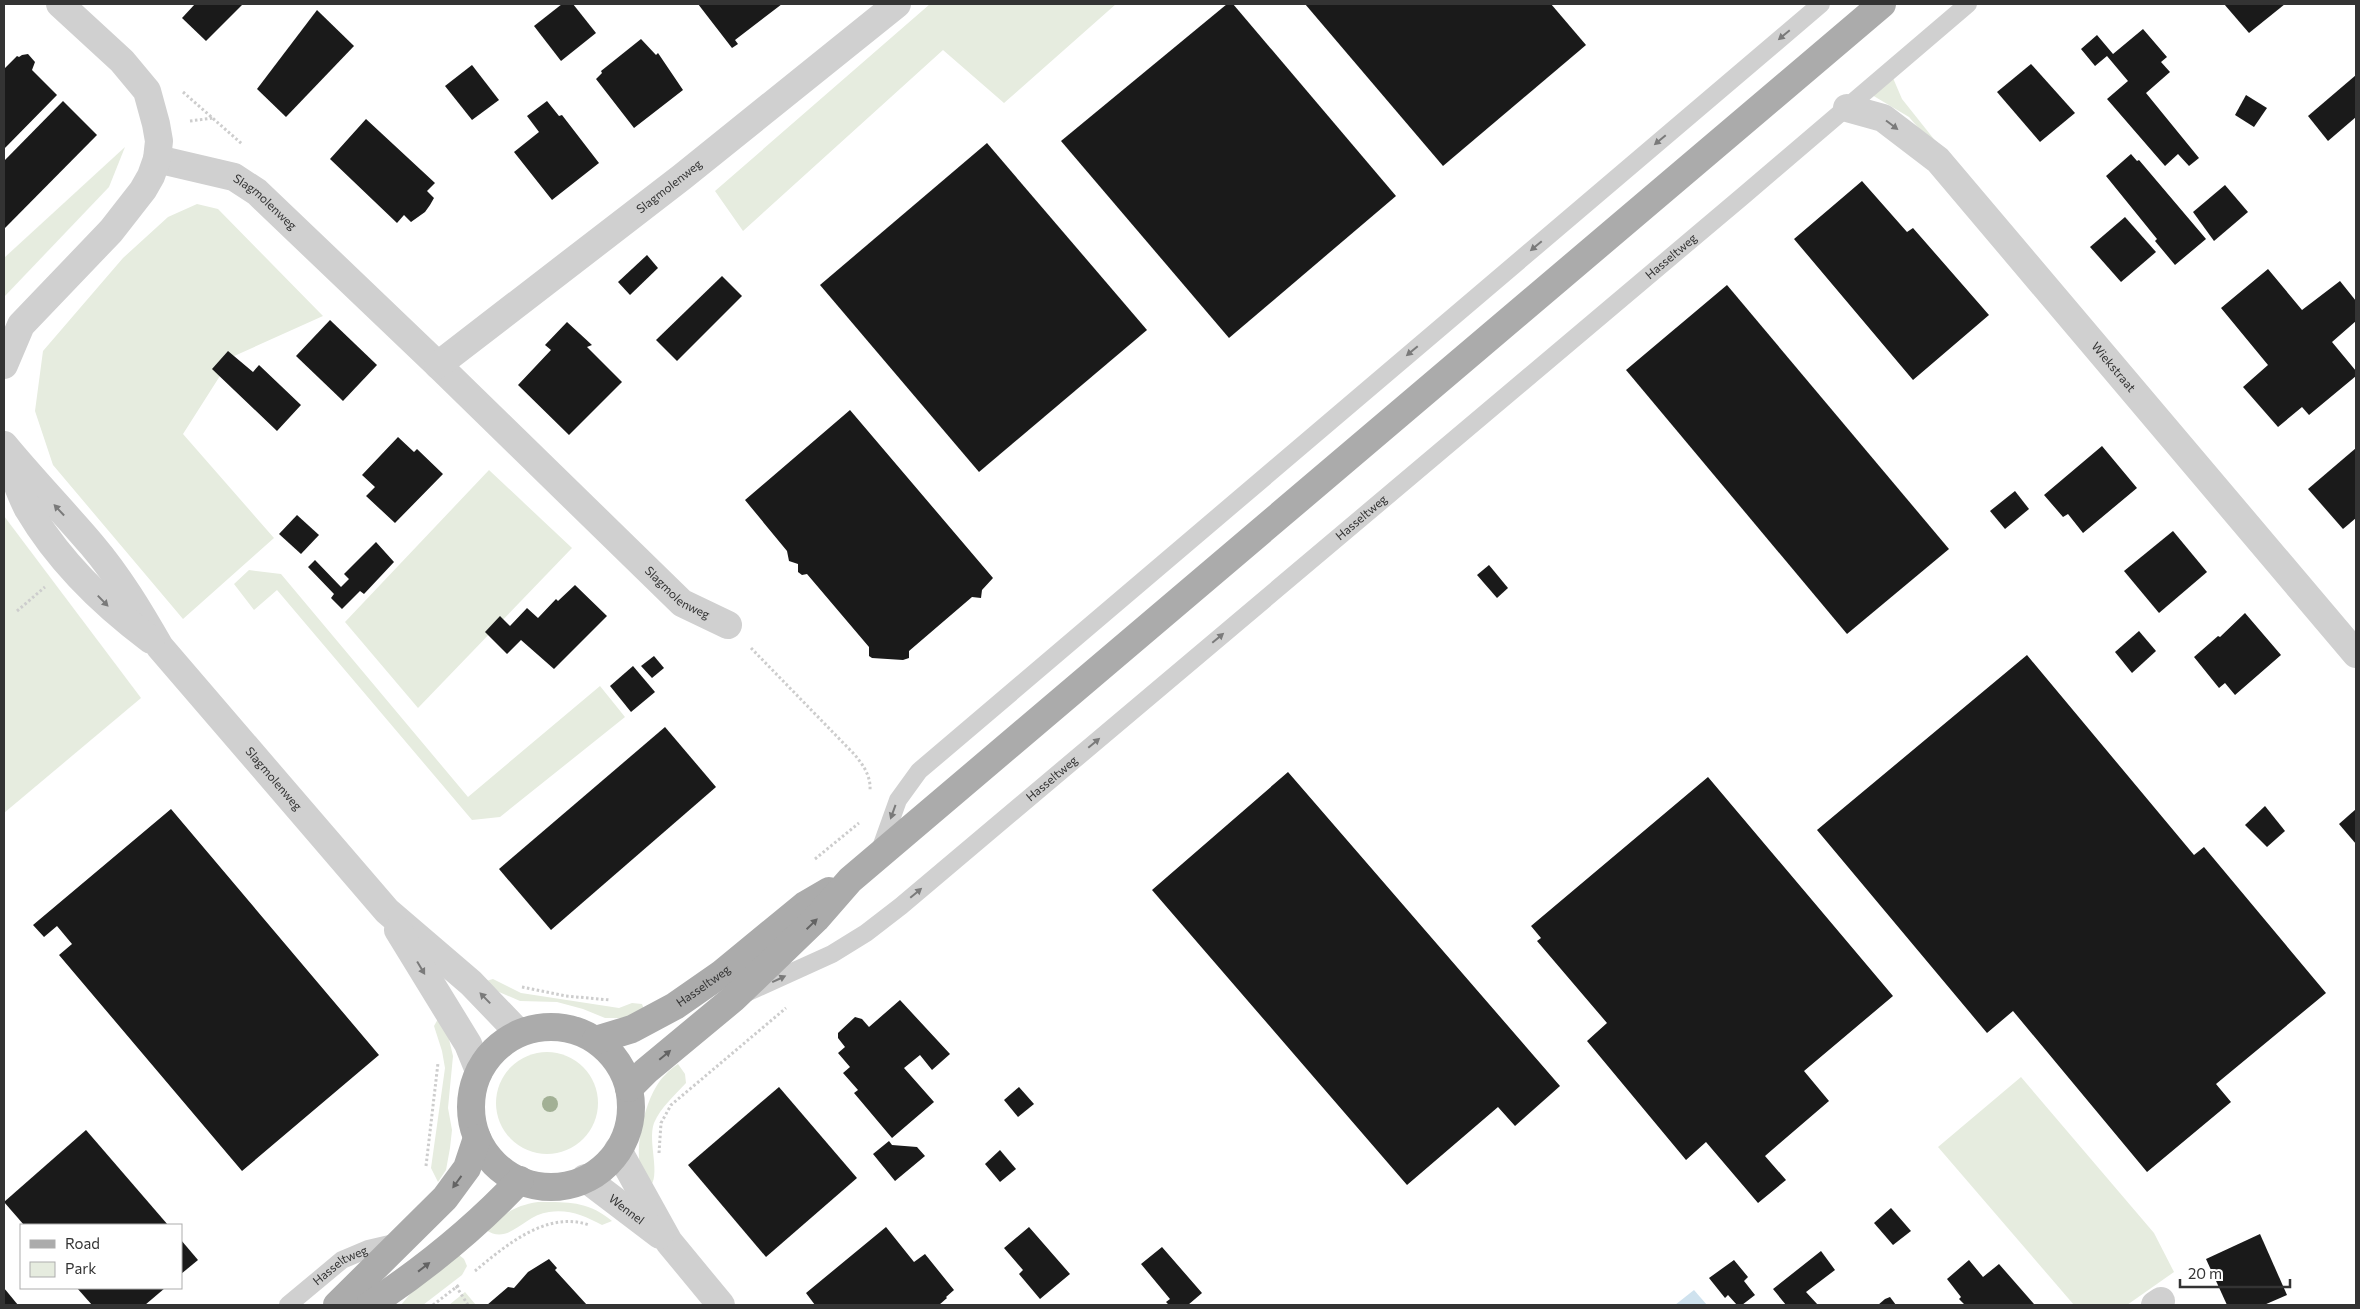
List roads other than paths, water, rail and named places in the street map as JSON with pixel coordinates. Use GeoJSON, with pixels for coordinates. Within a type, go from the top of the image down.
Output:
{"type":"FeatureCollection","features":[{"type":"Feature","properties":{"kind":"main road","name":"Hasseltweg"},"geometry":{"type":"LineString","coordinates":[[629,1088],[646,1071],[734,998],[816,919],[850,880],[1882,4]]}},
{"type":"Feature","properties":{"kind":"main road","name":"Hasseltweg"},"geometry":{"type":"LineString","coordinates":[[596,1040],[632,1029],[675,1006],[721,974],[805,905],[850,880]]}},
{"type":"Feature","properties":{"kind":"main road"},"geometry":{"type":"LineString","coordinates":[[545,1027],[572,1029],[596,1040],[611,1053],[622,1069],[629,1088],[631,1110],[627,1130],[618,1150],[604,1168],[585,1178],[564,1185],[542,1186],[520,1180],[502,1170],[488,1156],[477,1138],[471,1116],[472,1092],[479,1071],[496,1048],[519,1033],[545,1027]]}},
{"type":"Feature","properties":{"kind":"main road","name":"Hasseltweg"},"geometry":{"type":"LineString","coordinates":[[337,1305],[425,1220],[467,1168],[477,1138]]}},
{"type":"Feature","properties":{"kind":"main road"},"geometry":{"type":"LineString","coordinates":[[370,1305],[392,1296],[472,1227],[520,1180]]}},
{"type":"Feature","properties":{"kind":"street"},"geometry":{"type":"LineString","coordinates":[[4,364],[21,325],[111,231],[143,190],[151,176],[156,159],[158,141],[156,124],[147,91],[122,61],[60,4]]}},
{"type":"Feature","properties":{"kind":"street","name":"Slagmolenweg"},"geometry":{"type":"LineString","coordinates":[[438,364],[682,177],[897,4]]}},
{"type":"Feature","properties":{"kind":"street","name":"Wiekstraat"},"geometry":{"type":"LineString","coordinates":[[1847,108],[1883,118],[1938,160],[2356,654]]}},
{"type":"Feature","properties":{"kind":"street","name":"Slagmolenweg"},"geometry":{"type":"LineString","coordinates":[[156,159],[234,177],[258,192],[438,364],[682,603],[728,625]]}},
{"type":"Feature","properties":{"kind":"street","name":"Slagmolenweg"},"geometry":{"type":"LineString","coordinates":[[4,445],[46,496],[92,546],[133,600],[160,647],[387,912],[468,1044],[479,1071]]}},
{"type":"Feature","properties":{"kind":"street","name":"Slagmolenweg"},"geometry":{"type":"LineString","coordinates":[[4,451],[28,508],[69,566],[116,614],[160,647]]}},
{"type":"Feature","properties":{"kind":"street","name":"Slagmolenweg"},"geometry":{"type":"LineString","coordinates":[[387,912],[471,983],[519,1033]]}},
{"type":"Feature","properties":{"kind":"street","name":"Wennel"},"geometry":{"type":"LineString","coordinates":[[618,1150],[669,1242],[721,1305]]}},
{"type":"Feature","properties":{"kind":"street","name":"Wennel"},"geometry":{"type":"LineString","coordinates":[[585,1178],[669,1242]]}},
{"type":"Feature","properties":{"kind":"lane"},"geometry":{"type":"LineString","coordinates":[[877,858],[898,800],[919,771],[1821,4]]}},
{"type":"Feature","properties":{"kind":"lane","name":"Hasseltweg"},"geometry":{"type":"LineString","coordinates":[[734,998],[832,954],[866,933],[901,906],[1968,4]]}},
{"type":"Feature","properties":{"kind":"lane","name":"Hasseltweg"},"geometry":{"type":"LineString","coordinates":[[288,1305],[342,1260],[368,1249],[402,1241]]}},
{"type":"Feature","properties":{"kind":"water"},"geometry":{"type":"Polygon","coordinates":[[[1694,1290],[1707,1305],[1675,1305],[1694,1290]]]}}]}
